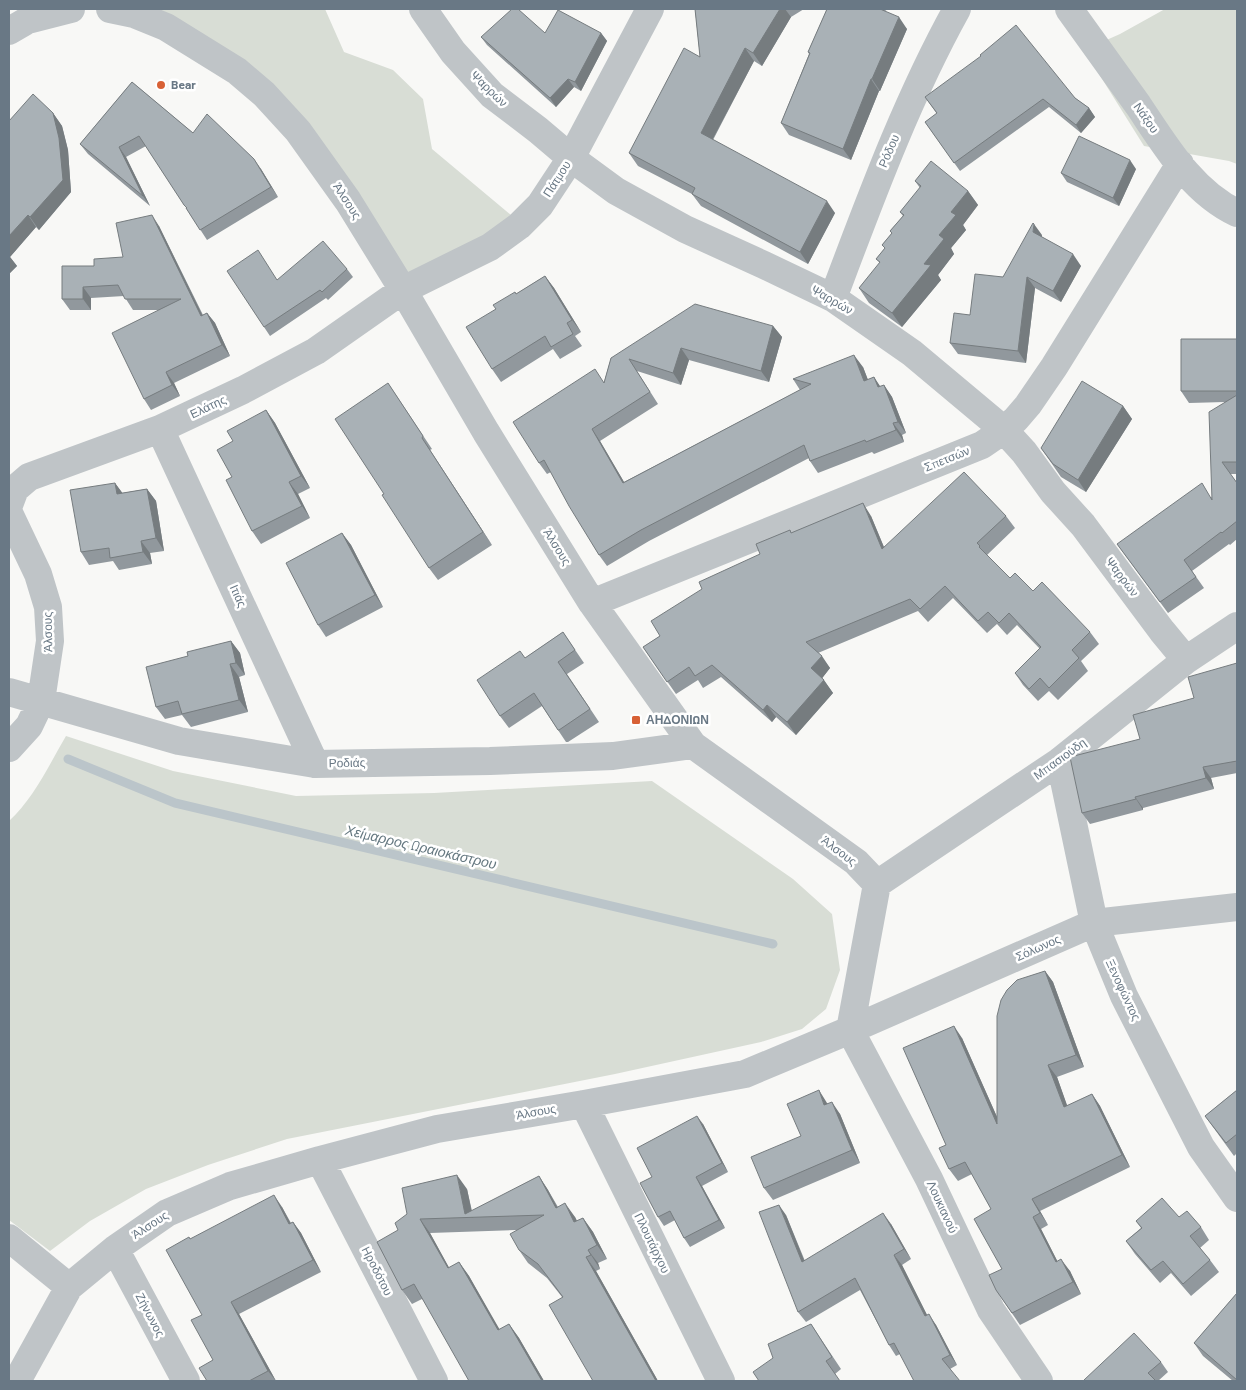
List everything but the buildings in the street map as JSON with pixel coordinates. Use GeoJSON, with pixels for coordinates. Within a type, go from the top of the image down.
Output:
{"type":"FeatureCollection","features":[{"type":"Feature","properties":{"kind":"street"},"geometry":{"type":"LineString","coordinates":[[28,20],[71,9]]}},
{"type":"Feature","properties":{"kind":"street","name":"Άλσους"},"geometry":{"type":"LineString","coordinates":[[110,9],[134,14],[166,27],[237,71],[264,94],[298,131],[348,201],[403,290],[486,432],[592,603],[693,745],[856,862],[877,884]]}},
{"type":"Feature","properties":{"kind":"street"},"geometry":{"type":"LineString","coordinates":[[145,9],[166,27]]}},
{"type":"Feature","properties":{"kind":"street","name":"Ψαρρών"},"geometry":{"type":"LineString","coordinates":[[423,9],[453,52],[492,95],[538,130],[570,158],[616,191],[685,229],[833,298],[912,353],[1004,430],[1024,452],[1053,492],[1083,525],[1156,624],[1186,660]]}},
{"type":"Feature","properties":{"kind":"street","name":"Πάτμου"},"geometry":{"type":"LineString","coordinates":[[403,290],[490,247],[519,226],[540,205],[570,158],[650,9]]}},
{"type":"Feature","properties":{"kind":"street","name":"Ρόδου"},"geometry":{"type":"LineString","coordinates":[[833,298],[880,173],[906,112],[940,38],[957,9]]}},
{"type":"Feature","properties":{"kind":"street","name":"Νάξου"},"geometry":{"type":"LineString","coordinates":[[1069,9],[1180,164],[1205,192],[1223,206],[1237,213]]}},
{"type":"Feature","properties":{"kind":"street","name":"Σπετσών"},"geometry":{"type":"LineString","coordinates":[[592,603],[982,444],[1004,430],[1028,405],[1054,367],[1180,164]]}},
{"type":"Feature","properties":{"kind":"street","name":"Ελάτης"},"geometry":{"type":"LineString","coordinates":[[9,505],[15,489],[29,476],[160,429],[243,390],[316,351],[403,290]]}},
{"type":"Feature","properties":{"kind":"street","name":"Ιτιάς"},"geometry":{"type":"LineString","coordinates":[[160,429],[315,764]]}},
{"type":"Feature","properties":{"kind":"street","name":"Άλσους"},"geometry":{"type":"LineString","coordinates":[[9,513],[38,574],[48,607],[50,641],[41,701],[29,726],[9,748]]}},
{"type":"Feature","properties":{"kind":"street","name":"Μπασιούδη"},"geometry":{"type":"LineString","coordinates":[[877,884],[1060,761],[1186,660],[1237,626]]}},
{"type":"Feature","properties":{"kind":"street","name":"Ροδιάς"},"geometry":{"type":"LineString","coordinates":[[9,692],[179,741],[315,764],[490,761],[604,756],[693,745]]}},
{"type":"Feature","properties":{"kind":"street","name":"Ξενοφώντος"},"geometry":{"type":"LineString","coordinates":[[1060,761],[1094,924],[1124,996],[1201,1147],[1237,1198]]}},
{"type":"Feature","properties":{"kind":"street"},"geometry":{"type":"LineString","coordinates":[[850,1030],[877,884]]}},
{"type":"Feature","properties":{"kind":"street","name":"Σόλωνος"},"geometry":{"type":"LineString","coordinates":[[850,1030],[1094,924],[1237,907]]}},
{"type":"Feature","properties":{"kind":"street","name":"Άλσους"},"geometry":{"type":"LineString","coordinates":[[17,1381],[69,1287],[115,1249],[167,1213],[230,1186],[437,1129],[745,1074],[850,1030]]}},
{"type":"Feature","properties":{"kind":"street","name":"Λουκιανού"},"geometry":{"type":"LineString","coordinates":[[850,1030],[929,1179],[991,1310],[1039,1381]]}},
{"type":"Feature","properties":{"kind":"street","name":"Πλουτάρχου"},"geometry":{"type":"LineString","coordinates":[[584,1104],[721,1381]]}},
{"type":"Feature","properties":{"kind":"street","name":"Ηροδότου"},"geometry":{"type":"LineString","coordinates":[[320,1160],[434,1381]]}},
{"type":"Feature","properties":{"kind":"street"},"geometry":{"type":"LineString","coordinates":[[9,1238],[69,1287]]}},
{"type":"Feature","properties":{"kind":"street","name":"Ζήνωνος"},"geometry":{"type":"LineString","coordinates":[[115,1249],[186,1381]]}},
{"type":"Feature","properties":{"kind":"shaded area"},"geometry":{"type":"Polygon","coordinates":[[[145,9],[325,9],[344,52],[393,70],[423,99],[432,149],[517,220],[407,280],[307,135],[145,9]]]}},
{"type":"Feature","properties":{"kind":"shaded area"},"geometry":{"type":"Polygon","coordinates":[[[1165,9],[1237,9],[1237,164],[1144,146],[1084,50],[1120,34],[1165,9]]]}},
{"type":"Feature","properties":{"kind":"shaded area"},"geometry":{"type":"Polygon","coordinates":[[[66,736],[173,771],[296,796],[434,793],[652,781],[793,879],[832,914],[840,970],[826,1009],[802,1029],[761,1042],[615,1074],[287,1139],[208,1165],[146,1189],[90,1221],[50,1251],[9,1220],[9,821],[34,792],[66,736]]]}},
{"type":"Feature","properties":{"kind":"waterway","name":"Χείμαρρος Ωραιοκάστρου"},"geometry":{"type":"LineString","coordinates":[[68,759],[175,803],[773,944]]}},
{"type":"Feature","properties":{"kind":"place","name":"Bear"},"geometry":{"type":"Point","coordinates":[161,85]}},
{"type":"Feature","properties":{"kind":"place","name":"ΑΗΔΟΝΙΩΝ"},"geometry":{"type":"Point","coordinates":[636,720]}}]}
